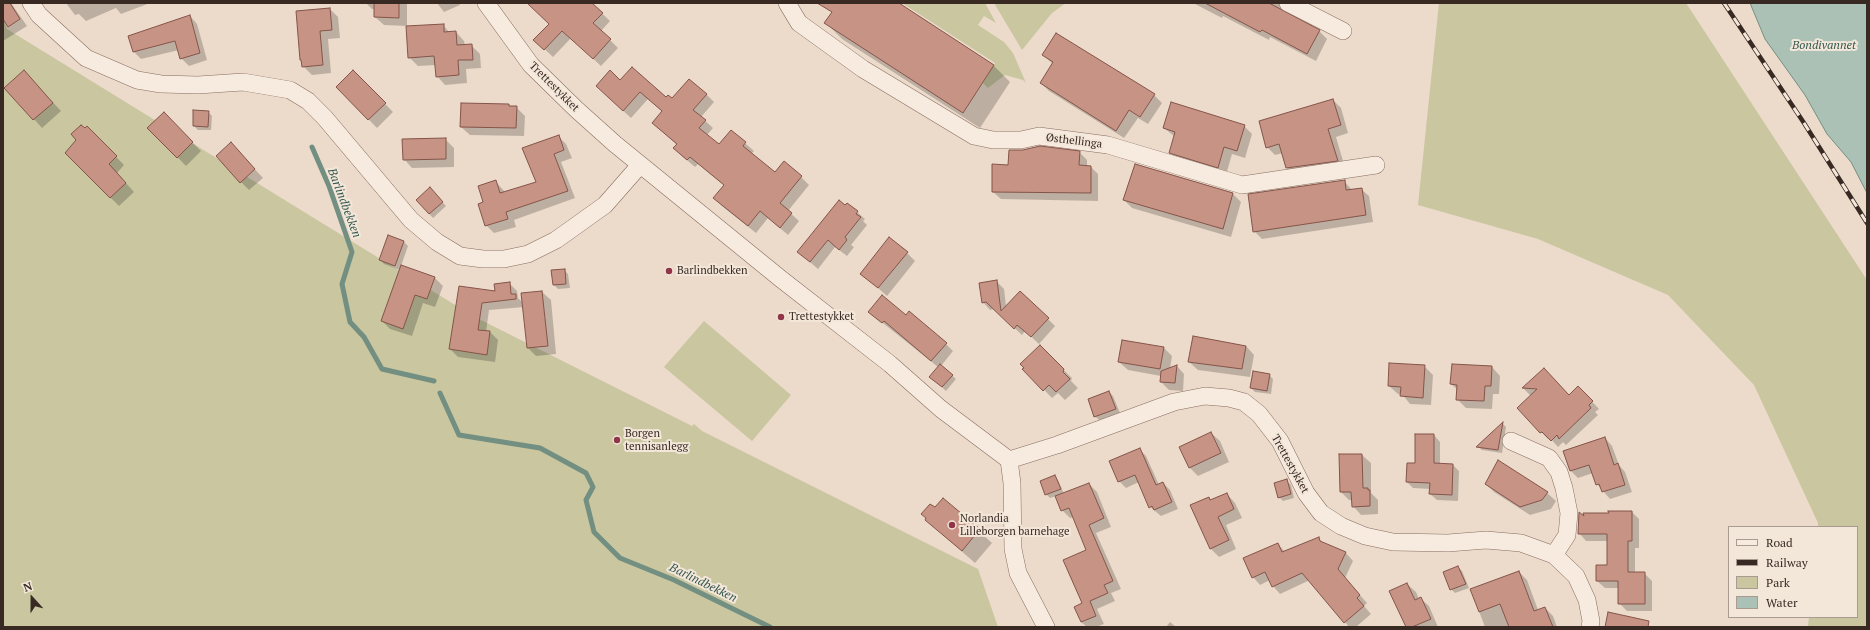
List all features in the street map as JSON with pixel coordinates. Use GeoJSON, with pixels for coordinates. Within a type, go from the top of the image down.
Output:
{"type":"FeatureCollection","features":[{"type":"Feature","properties":{"kind":"street"},"geometry":{"type":"LineString","coordinates":[[31,3],[39,15],[86,58],[137,80],[161,84],[190,85],[243,82],[290,90],[308,101],[325,118],[411,220],[437,242],[460,256],[483,259],[504,259],[528,254],[556,240],[605,205],[640,166]]}},
{"type":"Feature","properties":{"kind":"street","name":"Trettestykket"},"geometry":{"type":"LineString","coordinates":[[486,3],[531,65],[576,109],[640,166],[836,323],[890,364],[941,409],[1009,460],[1057,445],[1174,402],[1205,396],[1229,398],[1244,402],[1259,414],[1280,441],[1306,493],[1321,513],[1341,526],[1364,536],[1393,542],[1448,543],[1486,540],[1521,543],[1554,555],[1576,576],[1587,600],[1591,621],[1590,627]]}},
{"type":"Feature","properties":{"kind":"street","name":"Østhellinga"},"geometry":{"type":"LineString","coordinates":[[787,3],[798,23],[864,69],[974,136],[993,140],[1020,140],[1039,136],[1108,145],[1242,185],[1376,165]]}},
{"type":"Feature","properties":{"kind":"street"},"geometry":{"type":"LineString","coordinates":[[1288,3],[1343,32]]}},
{"type":"Feature","properties":{"kind":"street"},"geometry":{"type":"LineString","coordinates":[[1511,441],[1549,458],[1559,472],[1569,513],[1567,535],[1554,555]]}},
{"type":"Feature","properties":{"kind":"street"},"geometry":{"type":"LineString","coordinates":[[1009,460],[1012,483],[1013,549],[1018,573],[1046,627]]}},
{"type":"Feature","properties":{"kind":"green space"},"geometry":{"type":"Polygon","coordinates":[[[902,3],[985,3],[996,23],[984,16],[978,25],[1004,42],[1013,53],[1026,83],[1023,80],[1005,75],[988,88],[983,83],[995,63],[902,3]]]}},
{"type":"Feature","properties":{"kind":"green space"},"geometry":{"type":"Polygon","coordinates":[[[994,3],[1066,3],[1052,13],[1022,50],[994,3]]]}},
{"type":"Feature","properties":{"kind":"green space"},"geometry":{"type":"Polygon","coordinates":[[[1439,3],[1686,3],[1867,280],[1867,627],[1808,627],[1809,618],[1858,618],[1858,526],[1818,526],[1818,523],[1754,385],[1668,295],[1538,239],[1418,205],[1439,3]]]}},
{"type":"Feature","properties":{"kind":"green space"},"geometry":{"type":"Polygon","coordinates":[[[3,19],[7,29],[473,316],[692,426],[694,424],[702,431],[978,569],[998,627],[3,627],[3,19]]]}},
{"type":"Feature","properties":{"kind":"green space"},"geometry":{"type":"Polygon","coordinates":[[[704,321],[791,395],[752,441],[664,367],[704,321]]]}},
{"type":"Feature","properties":{"kind":"water","name":"Bondivannet"},"geometry":{"type":"Polygon","coordinates":[[[1750,3],[1867,3],[1867,193],[1851,162],[1827,134],[1805,95],[1765,39],[1750,3]]]}},
{"type":"Feature","properties":{"kind":"building"},"geometry":{"type":"Polygon","coordinates":[[[3,3],[10,3],[20,19],[8,27],[3,19],[3,3]]]}},
{"type":"Feature","properties":{"kind":"building"},"geometry":{"type":"Polygon","coordinates":[[[374,3],[399,3],[399,18],[374,17],[374,3]]]}},
{"type":"Feature","properties":{"kind":"building"},"geometry":{"type":"Polygon","coordinates":[[[527,3],[592,3],[603,13],[593,23],[611,39],[593,59],[562,31],[544,50],[533,40],[549,24],[527,3]]]}},
{"type":"Feature","properties":{"kind":"building"},"geometry":{"type":"Polygon","coordinates":[[[817,3],[899,3],[994,65],[963,113],[824,23],[832,12],[817,3]]]}},
{"type":"Feature","properties":{"kind":"building"},"geometry":{"type":"Polygon","coordinates":[[[1205,3],[1269,3],[1320,30],[1307,54],[1262,30],[1260,32],[1205,3]]]}},
{"type":"Feature","properties":{"kind":"building"},"geometry":{"type":"Polygon","coordinates":[[[330,8],[332,30],[320,31],[323,65],[302,67],[300,60],[296,11],[330,8]]]}},
{"type":"Feature","properties":{"kind":"building"},"geometry":{"type":"Polygon","coordinates":[[[190,15],[200,53],[180,59],[175,41],[133,52],[128,36],[190,15]]]}},
{"type":"Feature","properties":{"kind":"building"},"geometry":{"type":"Polygon","coordinates":[[[444,24],[444,32],[456,31],[457,45],[472,44],[473,60],[458,60],[459,75],[436,77],[434,56],[408,58],[406,26],[444,24]]]}},
{"type":"Feature","properties":{"kind":"building"},"geometry":{"type":"Polygon","coordinates":[[[1056,33],[1155,94],[1140,117],[1129,110],[1116,131],[1040,83],[1053,62],[1042,55],[1056,33]]]}},
{"type":"Feature","properties":{"kind":"building"},"geometry":{"type":"Polygon","coordinates":[[[632,67],[666,97],[668,95],[672,98],[689,79],[707,94],[693,110],[706,120],[699,128],[719,144],[731,130],[746,142],[743,146],[775,172],[784,161],[802,176],[780,203],[792,213],[780,228],[760,211],[748,226],[713,198],[724,185],[690,157],[687,160],[673,148],[677,144],[652,123],[662,111],[640,92],[623,111],[596,86],[610,70],[620,80],[632,67]]]}},
{"type":"Feature","properties":{"kind":"building"},"geometry":{"type":"Polygon","coordinates":[[[24,70],[53,103],[33,120],[4,88],[24,70]]]}},
{"type":"Feature","properties":{"kind":"building"},"geometry":{"type":"Polygon","coordinates":[[[353,70],[386,103],[368,120],[336,87],[353,70]]]}},
{"type":"Feature","properties":{"kind":"building"},"geometry":{"type":"Polygon","coordinates":[[[1333,99],[1341,125],[1328,129],[1338,161],[1286,168],[1279,144],[1266,148],[1259,121],[1333,99]]]}},
{"type":"Feature","properties":{"kind":"building"},"geometry":{"type":"Polygon","coordinates":[[[1171,102],[1245,125],[1237,151],[1224,147],[1218,168],[1169,153],[1175,132],[1163,128],[1171,102]]]}},
{"type":"Feature","properties":{"kind":"building"},"geometry":{"type":"Polygon","coordinates":[[[461,103],[509,104],[509,106],[517,106],[516,128],[460,127],[461,103]]]}},
{"type":"Feature","properties":{"kind":"building"},"geometry":{"type":"Polygon","coordinates":[[[193,110],[209,111],[208,127],[193,126],[193,110]]]}},
{"type":"Feature","properties":{"kind":"building"},"geometry":{"type":"Polygon","coordinates":[[[164,112],[193,142],[177,158],[147,128],[164,112]]]}},
{"type":"Feature","properties":{"kind":"building"},"geometry":{"type":"Polygon","coordinates":[[[81,125],[85,128],[87,126],[117,156],[109,164],[126,183],[110,198],[65,153],[76,140],[71,134],[81,125]]]}},
{"type":"Feature","properties":{"kind":"building"},"geometry":{"type":"Polygon","coordinates":[[[559,135],[564,150],[554,154],[568,191],[506,212],[508,219],[485,226],[478,204],[483,202],[478,186],[496,180],[500,193],[536,182],[522,148],[559,135]]]}},
{"type":"Feature","properties":{"kind":"building"},"geometry":{"type":"Polygon","coordinates":[[[446,138],[446,159],[403,160],[402,139],[446,138]]]}},
{"type":"Feature","properties":{"kind":"building"},"geometry":{"type":"Polygon","coordinates":[[[231,142],[255,169],[240,183],[216,156],[231,142]]]}},
{"type":"Feature","properties":{"kind":"building"},"geometry":{"type":"Polygon","coordinates":[[[1040,146],[1080,151],[1079,165],[1091,166],[1091,193],[992,192],[992,164],[1008,165],[1009,150],[1023,150],[1040,146]]]}},
{"type":"Feature","properties":{"kind":"building"},"geometry":{"type":"Polygon","coordinates":[[[1135,164],[1233,193],[1223,229],[1123,200],[1135,164]]]}},
{"type":"Feature","properties":{"kind":"building"},"geometry":{"type":"Polygon","coordinates":[[[1345,180],[1346,190],[1362,188],[1366,215],[1253,232],[1248,194],[1345,180]]]}},
{"type":"Feature","properties":{"kind":"building"},"geometry":{"type":"Polygon","coordinates":[[[430,187],[443,202],[429,214],[416,200],[430,187]]]}},
{"type":"Feature","properties":{"kind":"building"},"geometry":{"type":"Polygon","coordinates":[[[839,200],[845,205],[847,203],[858,211],[856,214],[861,217],[845,237],[847,240],[839,250],[828,240],[810,262],[797,252],[839,200]]]}},
{"type":"Feature","properties":{"kind":"building"},"geometry":{"type":"Polygon","coordinates":[[[388,235],[404,241],[395,266],[379,260],[388,235]]]}},
{"type":"Feature","properties":{"kind":"building"},"geometry":{"type":"Polygon","coordinates":[[[889,237],[908,252],[878,288],[860,274],[889,237]]]}},
{"type":"Feature","properties":{"kind":"building"},"geometry":{"type":"Polygon","coordinates":[[[401,265],[435,277],[427,299],[415,295],[403,329],[381,321],[401,265]]]}},
{"type":"Feature","properties":{"kind":"building"},"geometry":{"type":"Polygon","coordinates":[[[565,269],[566,284],[553,285],[551,270],[565,269]]]}},
{"type":"Feature","properties":{"kind":"building"},"geometry":{"type":"Polygon","coordinates":[[[997,280],[1001,311],[1020,291],[1049,318],[1031,337],[1017,325],[1014,329],[986,302],[982,303],[979,283],[997,280]]]}},
{"type":"Feature","properties":{"kind":"building"},"geometry":{"type":"Polygon","coordinates":[[[510,282],[511,294],[516,294],[516,299],[482,303],[478,330],[490,331],[487,355],[449,349],[459,286],[495,291],[494,284],[510,282]]]}},
{"type":"Feature","properties":{"kind":"building"},"geometry":{"type":"Polygon","coordinates":[[[542,291],[548,346],[527,348],[521,293],[542,291]]]}},
{"type":"Feature","properties":{"kind":"building"},"geometry":{"type":"Polygon","coordinates":[[[882,295],[906,315],[909,311],[947,343],[931,361],[884,321],[882,323],[868,312],[882,295]]]}},
{"type":"Feature","properties":{"kind":"building"},"geometry":{"type":"Polygon","coordinates":[[[1193,336],[1246,346],[1242,369],[1188,362],[1193,336]]]}},
{"type":"Feature","properties":{"kind":"building"},"geometry":{"type":"Polygon","coordinates":[[[1122,340],[1164,347],[1160,369],[1118,362],[1122,340]]]}},
{"type":"Feature","properties":{"kind":"building"},"geometry":{"type":"Polygon","coordinates":[[[1040,345],[1064,369],[1063,372],[1070,379],[1056,392],[1049,385],[1043,391],[1022,369],[1024,368],[1020,364],[1040,345]]]}},
{"type":"Feature","properties":{"kind":"building"},"geometry":{"type":"Polygon","coordinates":[[[1389,363],[1425,365],[1423,398],[1400,396],[1401,387],[1388,386],[1389,363]]]}},
{"type":"Feature","properties":{"kind":"building"},"geometry":{"type":"Polygon","coordinates":[[[940,364],[953,375],[942,387],[929,377],[940,364]]]}},
{"type":"Feature","properties":{"kind":"building"},"geometry":{"type":"Polygon","coordinates":[[[1452,364],[1492,366],[1491,386],[1485,386],[1484,401],[1456,400],[1457,385],[1450,384],[1452,364]]]}},
{"type":"Feature","properties":{"kind":"building"},"geometry":{"type":"Polygon","coordinates":[[[1177,365],[1175,383],[1160,382],[1161,371],[1177,365]]]}},
{"type":"Feature","properties":{"kind":"building"},"geometry":{"type":"Polygon","coordinates":[[[1544,368],[1569,395],[1578,386],[1593,401],[1589,405],[1591,408],[1559,439],[1557,435],[1551,441],[1542,432],[1540,433],[1517,408],[1537,389],[1522,388],[1544,368]]]}},
{"type":"Feature","properties":{"kind":"building"},"geometry":{"type":"Polygon","coordinates":[[[1253,371],[1270,374],[1267,391],[1250,388],[1253,371]]]}},
{"type":"Feature","properties":{"kind":"building"},"geometry":{"type":"Polygon","coordinates":[[[1109,391],[1116,409],[1094,417],[1088,399],[1109,391]]]}},
{"type":"Feature","properties":{"kind":"building"},"geometry":{"type":"Polygon","coordinates":[[[1503,422],[1498,450],[1476,447],[1503,422]]]}},
{"type":"Feature","properties":{"kind":"building"},"geometry":{"type":"Polygon","coordinates":[[[1211,432],[1221,453],[1189,468],[1179,447],[1211,432]]]}},
{"type":"Feature","properties":{"kind":"building"},"geometry":{"type":"Polygon","coordinates":[[[1415,434],[1434,434],[1434,463],[1453,464],[1452,495],[1429,494],[1430,483],[1406,482],[1407,463],[1415,463],[1415,434]]]}},
{"type":"Feature","properties":{"kind":"building"},"geometry":{"type":"Polygon","coordinates":[[[1605,437],[1614,465],[1618,463],[1625,485],[1602,492],[1599,484],[1596,485],[1589,465],[1570,471],[1563,451],[1605,437]]]}},
{"type":"Feature","properties":{"kind":"building"},"geometry":{"type":"Polygon","coordinates":[[[1140,448],[1156,485],[1163,482],[1172,502],[1154,510],[1152,506],[1149,508],[1135,475],[1118,482],[1109,461],[1140,448]]]}},
{"type":"Feature","properties":{"kind":"building"},"geometry":{"type":"Polygon","coordinates":[[[1339,454],[1362,454],[1363,488],[1368,488],[1368,490],[1370,490],[1370,506],[1352,507],[1351,492],[1340,492],[1339,454]]]}},
{"type":"Feature","properties":{"kind":"building"},"geometry":{"type":"Polygon","coordinates":[[[1498,460],[1548,492],[1542,500],[1520,507],[1485,484],[1498,460]]]}},
{"type":"Feature","properties":{"kind":"building"},"geometry":{"type":"Polygon","coordinates":[[[1055,475],[1061,489],[1045,495],[1040,481],[1055,475]]]}},
{"type":"Feature","properties":{"kind":"building"},"geometry":{"type":"Polygon","coordinates":[[[1287,479],[1291,494],[1278,498],[1274,483],[1287,479]]]}},
{"type":"Feature","properties":{"kind":"building"},"geometry":{"type":"Polygon","coordinates":[[[1089,483],[1104,518],[1089,525],[1113,581],[1104,585],[1108,593],[1090,601],[1096,616],[1081,622],[1074,607],[1082,603],[1063,560],[1086,550],[1069,508],[1061,511],[1055,496],[1089,483]]]}},
{"type":"Feature","properties":{"kind":"building"},"geometry":{"type":"Polygon","coordinates":[[[1227,493],[1234,509],[1218,517],[1229,540],[1210,549],[1190,505],[1209,497],[1210,500],[1227,493]]]}},
{"type":"Feature","properties":{"kind":"building"},"geometry":{"type":"Polygon","coordinates":[[[943,498],[980,529],[962,551],[925,520],[926,518],[921,514],[930,504],[935,507],[943,498]]]}},
{"type":"Feature","properties":{"kind":"building"},"geometry":{"type":"Polygon","coordinates":[[[1608,511],[1632,511],[1632,541],[1628,541],[1628,572],[1645,572],[1645,604],[1618,604],[1618,581],[1596,581],[1596,565],[1607,565],[1607,534],[1578,534],[1579,512],[1584,516],[1583,513],[1609,513],[1608,511]]]}},
{"type":"Feature","properties":{"kind":"building"},"geometry":{"type":"Polygon","coordinates":[[[1319,537],[1320,541],[1346,552],[1338,569],[1360,595],[1357,598],[1364,606],[1344,623],[1302,573],[1272,587],[1265,572],[1252,578],[1243,558],[1278,543],[1282,552],[1319,537]]]}},
{"type":"Feature","properties":{"kind":"building"},"geometry":{"type":"Polygon","coordinates":[[[1458,566],[1466,584],[1450,590],[1443,572],[1458,566]]]}},
{"type":"Feature","properties":{"kind":"building"},"geometry":{"type":"Polygon","coordinates":[[[1519,571],[1534,611],[1545,607],[1553,627],[1509,627],[1500,604],[1479,612],[1470,589],[1519,571]]]}},
{"type":"Feature","properties":{"kind":"building"},"geometry":{"type":"Polygon","coordinates":[[[1407,583],[1415,600],[1421,597],[1431,619],[1412,627],[1406,627],[1389,591],[1407,583]]]}},
{"type":"Feature","properties":{"kind":"building"},"geometry":{"type":"Polygon","coordinates":[[[1608,612],[1649,621],[1648,627],[1605,627],[1608,612]]]}},
{"type":"Feature","properties":{"kind":"waterway","name":"Barlindbekken"},"geometry":{"type":"LineString","coordinates":[[312,147],[329,186],[352,252],[342,284],[350,322],[364,337],[382,369],[434,381]]}},
{"type":"Feature","properties":{"kind":"waterway","name":"Barlindbekken"},"geometry":{"type":"LineString","coordinates":[[440,393],[459,435],[540,448],[586,473],[593,487],[586,500],[594,532],[620,558],[674,580],[770,627]]}},
{"type":"Feature","properties":{"kind":"railway"},"geometry":{"type":"LineString","coordinates":[[1724,3],[1804,123],[1867,223]]}},
{"type":"Feature","properties":{"kind":"place","name":"Barlindbekken"},"geometry":{"type":"Point","coordinates":[669,271]}},
{"type":"Feature","properties":{"kind":"place","name":"Trettestykket"},"geometry":{"type":"Point","coordinates":[781,317]}},
{"type":"Feature","properties":{"kind":"place","name":"Borgen tennisanlegg"},"geometry":{"type":"Point","coordinates":[617,440]}},
{"type":"Feature","properties":{"kind":"place","name":"Norlandia Lilleborgen barnehage"},"geometry":{"type":"Point","coordinates":[952,525]}}]}
